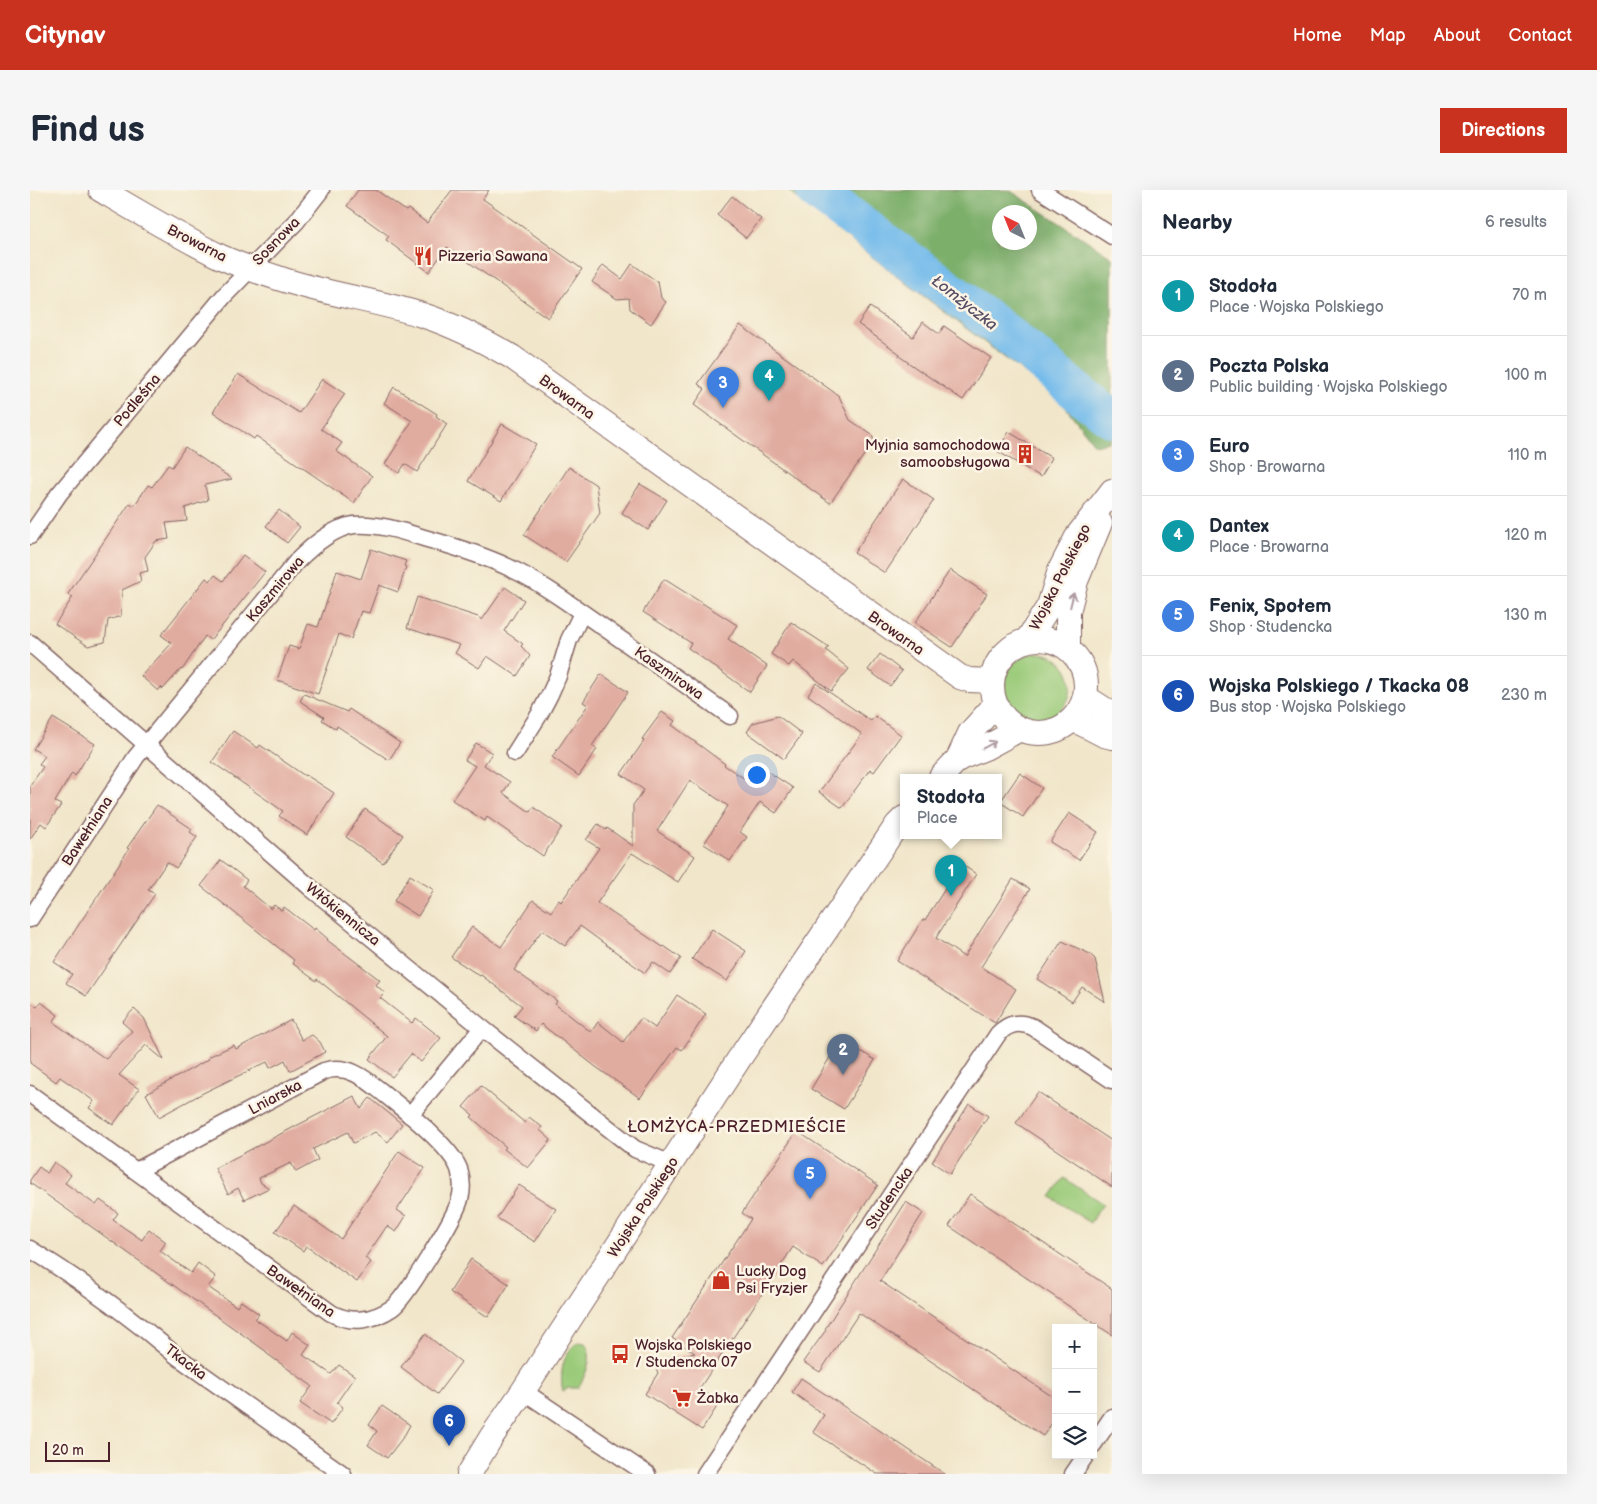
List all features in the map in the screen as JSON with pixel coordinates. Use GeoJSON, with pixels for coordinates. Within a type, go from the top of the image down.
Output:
{"type":"FeatureCollection","features":[{"type":"Feature","properties":{"kind":"main road","name":"Browarna"},"geometry":{"type":"LineString","coordinates":[[101,190],[221,257],[312,289],[373,301],[422,315],[466,332],[487,343],[512,357],[960,677],[969,680],[991,681]]}},
{"type":"Feature","properties":{"kind":"main road","name":"Wojska Polskiego"},"geometry":{"type":"LineString","coordinates":[[1028,640],[1049,606],[1060,570],[1078,535],[1112,491]]}},
{"type":"Feature","properties":{"kind":"main road","name":"Wojska Polskiego"},"geometry":{"type":"LineString","coordinates":[[1068,648],[1068,612],[1076,582],[1100,524],[1112,505]]}},
{"type":"Feature","properties":{"kind":"main road"},"geometry":{"type":"LineString","coordinates":[[1048,639],[1068,648],[1084,670],[1086,683],[1085,697],[1080,708],[1073,719],[1062,728],[1048,733],[1020,730],[1010,724],[1001,715],[992,698],[991,681],[994,670],[1003,655],[1016,644],[1028,640],[1048,639]]}},
{"type":"Feature","properties":{"kind":"main road"},"geometry":{"type":"LineString","coordinates":[[1085,697],[1112,714]]}},
{"type":"Feature","properties":{"kind":"main road"},"geometry":{"type":"LineString","coordinates":[[944,774],[958,759],[970,733],[995,705]]}},
{"type":"Feature","properties":{"kind":"main road"},"geometry":{"type":"LineString","coordinates":[[1073,719],[1112,738]]}},
{"type":"Feature","properties":{"kind":"main road"},"geometry":{"type":"LineString","coordinates":[[958,759],[1020,730]]}},
{"type":"Feature","properties":{"kind":"main road","name":"Wojska Polskiego"},"geometry":{"type":"LineString","coordinates":[[469,1474],[492,1436],[812,950],[900,822]]}},
{"type":"Feature","properties":{"kind":"street","name":"Sosnowa"},"geometry":{"type":"LineString","coordinates":[[250,268],[296,222],[321,190]]}},
{"type":"Feature","properties":{"kind":"street"},"geometry":{"type":"LineString","coordinates":[[1040,190],[1112,236]]}},
{"type":"Feature","properties":{"kind":"street","name":"Podleśna"},"geometry":{"type":"LineString","coordinates":[[30,536],[60,494],[224,296],[250,268]]}},
{"type":"Feature","properties":{"kind":"street","name":"Kaszmirowa"},"geometry":{"type":"LineString","coordinates":[[146,745],[297,561],[331,533],[347,527],[362,525],[382,527],[446,544],[494,560],[525,575],[730,716]]}},
{"type":"Feature","properties":{"kind":"street"},"geometry":{"type":"LineString","coordinates":[[515,753],[550,694],[558,676],[569,640],[582,613]]}},
{"type":"Feature","properties":{"kind":"street","name":"Włókiennicza"},"geometry":{"type":"LineString","coordinates":[[30,643],[312,889],[482,1028],[635,1150],[671,1164]]}},
{"type":"Feature","properties":{"kind":"street","name":"Bawełniana"},"geometry":{"type":"LineString","coordinates":[[30,918],[126,772],[146,745]]}},
{"type":"Feature","properties":{"kind":"street","name":"Studencka"},"geometry":{"type":"LineString","coordinates":[[705,1474],[998,1034],[1006,1026],[1017,1023],[1033,1027],[1112,1080]]}},
{"type":"Feature","properties":{"kind":"street"},"geometry":{"type":"LineString","coordinates":[[410,1115],[482,1028]]}},
{"type":"Feature","properties":{"kind":"street","name":"Lniarska"},"geometry":{"type":"LineString","coordinates":[[136,1171],[337,1068],[358,1074],[410,1115]]}},
{"type":"Feature","properties":{"kind":"street","name":"Bawełniana"},"geometry":{"type":"LineString","coordinates":[[30,1094],[331,1313],[344,1319],[361,1320],[378,1316],[398,1304],[448,1225],[460,1201],[462,1179],[458,1168],[441,1145],[410,1115]]}},
{"type":"Feature","properties":{"kind":"street","name":"Tkacka"},"geometry":{"type":"LineString","coordinates":[[30,1249],[86,1286],[178,1357],[343,1474]]}},
{"type":"Feature","properties":{"kind":"street"},"geometry":{"type":"LineString","coordinates":[[523,1391],[647,1474]]}},
{"type":"Feature","properties":{"kind":"street"},"geometry":{"type":"LineString","coordinates":[[1097,1439],[1112,1417]]}},
{"type":"Feature","properties":{"kind":"street"},"geometry":{"type":"LineString","coordinates":[[1074,1474],[1083,1459]]}},
{"type":"Feature","properties":{"kind":"green space"},"geometry":{"type":"Polygon","coordinates":[[[787,190],[1009,190],[1032,205],[992,205],[992,250],[1037,250],[1037,208],[1112,257],[1112,436],[1109,442],[1095,445],[1060,400],[787,190]]]}},
{"type":"Feature","properties":{"kind":"green space"},"geometry":{"type":"Polygon","coordinates":[[[1038,653],[1051,656],[1061,663],[1068,673],[1071,686],[1068,699],[1061,709],[1051,716],[1038,719],[1025,716],[1015,709],[1008,699],[1005,686],[1008,673],[1015,663],[1025,656],[1038,653]]]}},
{"type":"Feature","properties":{"kind":"green space"},"geometry":{"type":"Polygon","coordinates":[[[1064,1178],[1103,1204],[1090,1223],[1051,1197],[1064,1178]]]}},
{"type":"Feature","properties":{"kind":"green space"},"geometry":{"type":"Polygon","coordinates":[[[579,1342],[585,1343],[588,1348],[588,1366],[578,1388],[568,1388],[563,1391],[562,1371],[566,1357],[569,1351],[579,1342]]]}},
{"type":"Feature","properties":{"kind":"building"},"geometry":{"type":"Polygon","coordinates":[[[358,190],[376,190],[427,223],[452,190],[489,190],[483,199],[582,269],[548,318],[447,247],[429,272],[386,240],[389,236],[347,206],[358,190]]]}},
{"type":"Feature","properties":{"kind":"building"},"geometry":{"type":"Polygon","coordinates":[[[732,196],[761,219],[746,238],[717,215],[732,196]]]}},
{"type":"Feature","properties":{"kind":"building"},"geometry":{"type":"Polygon","coordinates":[[[632,264],[658,282],[661,298],[666,302],[651,324],[630,309],[629,298],[617,299],[592,282],[603,265],[622,279],[632,264]]]}},
{"type":"Feature","properties":{"kind":"building"},"geometry":{"type":"Polygon","coordinates":[[[870,307],[913,337],[923,322],[939,334],[944,326],[991,358],[963,400],[899,356],[900,354],[858,324],[870,307]]]}},
{"type":"Feature","properties":{"kind":"building"},"geometry":{"type":"Polygon","coordinates":[[[740,325],[839,396],[850,420],[872,435],[874,441],[830,503],[694,405],[705,389],[698,384],[740,325]]]}},
{"type":"Feature","properties":{"kind":"building"},"geometry":{"type":"Polygon","coordinates":[[[238,374],[299,413],[322,379],[345,394],[321,429],[342,443],[336,451],[372,476],[354,503],[256,436],[254,439],[213,412],[238,374]]]}},
{"type":"Feature","properties":{"kind":"building"},"geometry":{"type":"Polygon","coordinates":[[[394,387],[437,414],[436,416],[447,424],[417,472],[405,464],[399,473],[385,464],[412,421],[384,403],[394,387]]]}},
{"type":"Feature","properties":{"kind":"building"},"geometry":{"type":"Polygon","coordinates":[[[502,424],[536,444],[501,501],[468,481],[502,424]]]}},
{"type":"Feature","properties":{"kind":"building","name":"Myjnia samochodowa samoobsługowa"},"geometry":{"type":"Polygon","coordinates":[[[1009,432],[1052,458],[1041,477],[997,451],[1009,432]]]}},
{"type":"Feature","properties":{"kind":"building"},"geometry":{"type":"Polygon","coordinates":[[[185,447],[232,479],[205,485],[208,500],[185,508],[187,521],[166,523],[169,539],[156,541],[145,557],[148,571],[139,573],[141,581],[122,590],[121,616],[108,620],[105,642],[88,646],[55,624],[73,597],[68,594],[130,503],[134,506],[148,485],[152,487],[168,465],[172,467],[185,447]]]}},
{"type":"Feature","properties":{"kind":"building"},"geometry":{"type":"Polygon","coordinates":[[[569,467],[596,485],[600,513],[566,562],[524,535],[569,467]]]}},
{"type":"Feature","properties":{"kind":"building"},"geometry":{"type":"Polygon","coordinates":[[[903,479],[934,500],[885,573],[854,553],[903,479]]]}},
{"type":"Feature","properties":{"kind":"building"},"geometry":{"type":"Polygon","coordinates":[[[640,484],[667,500],[648,530],[622,513],[640,484]]]}},
{"type":"Feature","properties":{"kind":"building"},"geometry":{"type":"Polygon","coordinates":[[[279,510],[300,527],[287,543],[266,526],[279,510]]]}},
{"type":"Feature","properties":{"kind":"building"},"geometry":{"type":"Polygon","coordinates":[[[371,549],[406,561],[398,592],[379,585],[369,613],[361,611],[351,639],[339,634],[318,694],[277,680],[289,646],[299,649],[308,624],[318,627],[337,571],[361,579],[371,549]]]}},
{"type":"Feature","properties":{"kind":"building"},"geometry":{"type":"Polygon","coordinates":[[[243,555],[265,572],[210,640],[205,636],[182,670],[163,689],[161,687],[158,691],[141,676],[172,643],[161,635],[206,578],[210,581],[215,575],[223,581],[243,555]]]}},
{"type":"Feature","properties":{"kind":"building"},"geometry":{"type":"Polygon","coordinates":[[[950,570],[987,594],[952,647],[915,623],[950,570]]]}},
{"type":"Feature","properties":{"kind":"building"},"geometry":{"type":"Polygon","coordinates":[[[664,579],[737,625],[728,639],[767,666],[750,692],[688,648],[691,643],[643,612],[664,579]]]}},
{"type":"Feature","properties":{"kind":"building"},"geometry":{"type":"Polygon","coordinates":[[[505,587],[524,600],[504,631],[523,644],[521,646],[530,656],[517,676],[487,656],[479,668],[455,653],[460,645],[407,628],[417,597],[482,620],[505,587]]]}},
{"type":"Feature","properties":{"kind":"building"},"geometry":{"type":"Polygon","coordinates":[[[791,622],[829,647],[826,650],[849,669],[831,691],[793,661],[789,666],[771,654],[791,622]]]}},
{"type":"Feature","properties":{"kind":"building"},"geometry":{"type":"Polygon","coordinates":[[[880,654],[902,671],[890,686],[868,670],[880,654]]]}},
{"type":"Feature","properties":{"kind":"building"},"geometry":{"type":"Polygon","coordinates":[[[601,674],[628,692],[592,746],[597,749],[579,776],[552,757],[588,705],[583,702],[601,674]]]}},
{"type":"Feature","properties":{"kind":"building"},"geometry":{"type":"Polygon","coordinates":[[[816,683],[871,721],[875,716],[901,735],[874,772],[870,769],[842,808],[819,792],[862,734],[808,695],[816,683]]]}},
{"type":"Feature","properties":{"kind":"building"},"geometry":{"type":"Polygon","coordinates":[[[304,694],[347,712],[349,709],[400,743],[389,760],[337,726],[336,729],[322,720],[324,717],[300,701],[304,694]]]}},
{"type":"Feature","properties":{"kind":"building"},"geometry":{"type":"Polygon","coordinates":[[[662,712],[675,721],[672,725],[724,765],[757,787],[767,771],[793,788],[776,813],[760,802],[740,832],[747,837],[730,861],[704,844],[728,806],[690,780],[657,831],[695,856],[678,882],[632,853],[597,903],[681,958],[670,974],[653,962],[645,973],[580,926],[565,946],[542,930],[514,970],[557,1001],[555,1004],[591,1032],[598,1022],[623,1042],[641,1018],[655,1028],[677,995],[706,1014],[682,1050],[677,1047],[640,1098],[596,1067],[541,1024],[536,1031],[514,1016],[522,1006],[481,975],[451,957],[472,927],[501,947],[533,900],[551,912],[559,900],[561,902],[599,848],[586,840],[598,824],[633,846],[633,805],[644,790],[621,774],[644,741],[642,739],[662,712]]]}},
{"type":"Feature","properties":{"kind":"building"},"geometry":{"type":"Polygon","coordinates":[[[778,716],[802,734],[784,759],[747,732],[753,723],[778,716]]]}},
{"type":"Feature","properties":{"kind":"building"},"geometry":{"type":"Polygon","coordinates":[[[53,718],[95,744],[75,776],[72,773],[55,802],[61,805],[46,827],[41,823],[30,839],[30,786],[43,767],[39,764],[45,756],[33,749],[53,718]]]}},
{"type":"Feature","properties":{"kind":"building"},"geometry":{"type":"Polygon","coordinates":[[[233,731],[258,748],[260,745],[305,776],[334,793],[307,835],[279,816],[283,811],[212,762],[233,731]]]}},
{"type":"Feature","properties":{"kind":"building"},"geometry":{"type":"Polygon","coordinates":[[[476,743],[492,753],[484,765],[510,782],[503,793],[530,812],[533,807],[562,827],[543,856],[487,817],[485,821],[452,800],[475,766],[465,760],[476,743]]]}},
{"type":"Feature","properties":{"kind":"building"},"geometry":{"type":"Polygon","coordinates":[[[1020,773],[1042,788],[1023,817],[1002,803],[1002,799],[1020,773]]]}},
{"type":"Feature","properties":{"kind":"building"},"geometry":{"type":"Polygon","coordinates":[[[157,805],[192,829],[190,832],[197,837],[176,868],[167,862],[148,890],[155,894],[86,996],[66,983],[72,974],[54,962],[157,805]]]}},
{"type":"Feature","properties":{"kind":"building"},"geometry":{"type":"Polygon","coordinates":[[[365,809],[403,835],[383,863],[346,837],[365,809]]]}},
{"type":"Feature","properties":{"kind":"building"},"geometry":{"type":"Polygon","coordinates":[[[1069,813],[1098,832],[1079,860],[1050,842],[1069,813]]]}},
{"type":"Feature","properties":{"kind":"building"},"geometry":{"type":"Polygon","coordinates":[[[221,860],[247,880],[243,886],[271,909],[274,905],[282,911],[284,907],[314,930],[315,928],[327,940],[380,980],[376,985],[385,993],[380,998],[412,1023],[416,1018],[441,1038],[421,1062],[411,1054],[392,1077],[369,1059],[387,1036],[317,979],[316,981],[292,963],[294,960],[201,886],[221,860]]]}},
{"type":"Feature","properties":{"kind":"building"},"geometry":{"type":"Polygon","coordinates":[[[961,864],[976,874],[936,938],[964,957],[1013,879],[1030,889],[981,967],[1016,989],[995,1023],[897,961],[961,864]]]}},
{"type":"Feature","properties":{"kind":"building"},"geometry":{"type":"Polygon","coordinates":[[[410,875],[434,890],[418,916],[394,901],[410,875]]]}},
{"type":"Feature","properties":{"kind":"building"},"geometry":{"type":"Polygon","coordinates":[[[712,929],[746,951],[727,981],[692,959],[712,929]]]}},
{"type":"Feature","properties":{"kind":"building"},"geometry":{"type":"Polygon","coordinates":[[[1062,941],[1090,954],[1095,959],[1105,1002],[1082,987],[1072,1002],[1037,979],[1062,941]]]}},
{"type":"Feature","properties":{"kind":"building"},"geometry":{"type":"Polygon","coordinates":[[[30,1002],[37,1007],[41,1002],[58,1015],[53,1022],[106,1059],[132,1031],[122,1022],[134,1009],[144,1018],[164,1060],[146,1045],[119,1075],[139,1089],[113,1125],[89,1108],[94,1101],[60,1077],[56,1082],[30,1063],[30,1002]]]}},
{"type":"Feature","properties":{"kind":"building"},"geometry":{"type":"Polygon","coordinates":[[[291,1020],[302,1040],[312,1035],[320,1042],[325,1052],[290,1071],[285,1060],[270,1068],[267,1062],[159,1117],[146,1094],[209,1059],[208,1057],[234,1045],[236,1049],[291,1020]]]}},
{"type":"Feature","properties":{"kind":"building"},"geometry":{"type":"Polygon","coordinates":[[[841,1039],[875,1060],[844,1109],[811,1089],[841,1039]]]}},
{"type":"Feature","properties":{"kind":"building"},"geometry":{"type":"Polygon","coordinates":[[[481,1086],[525,1123],[529,1117],[542,1127],[540,1130],[551,1140],[528,1168],[504,1149],[506,1147],[471,1117],[473,1115],[463,1107],[481,1086]]]}},
{"type":"Feature","properties":{"kind":"building"},"geometry":{"type":"Polygon","coordinates":[[[1038,1092],[1112,1141],[1112,1187],[1016,1123],[1038,1092]]]}},
{"type":"Feature","properties":{"kind":"building"},"geometry":{"type":"Polygon","coordinates":[[[354,1096],[361,1109],[370,1098],[402,1124],[388,1142],[375,1132],[353,1143],[348,1132],[313,1149],[318,1160],[296,1172],[291,1163],[259,1178],[261,1183],[269,1188],[244,1200],[238,1188],[228,1194],[215,1168],[354,1096]]]}},
{"type":"Feature","properties":{"kind":"building"},"geometry":{"type":"Polygon","coordinates":[[[969,1104],[988,1116],[950,1174],[932,1162],[969,1104]]]}},
{"type":"Feature","properties":{"kind":"building"},"geometry":{"type":"Polygon","coordinates":[[[797,1131],[878,1185],[823,1267],[793,1247],[699,1389],[720,1402],[702,1430],[645,1394],[658,1373],[653,1361],[695,1353],[672,1338],[751,1219],[742,1213],[797,1131]]]}},
{"type":"Feature","properties":{"kind":"building"},"geometry":{"type":"Polygon","coordinates":[[[399,1151],[425,1168],[397,1210],[406,1216],[396,1232],[387,1226],[365,1258],[371,1262],[357,1282],[306,1246],[303,1251],[275,1232],[294,1206],[341,1239],[399,1151]]]}},
{"type":"Feature","properties":{"kind":"building"},"geometry":{"type":"Polygon","coordinates":[[[54,1162],[71,1175],[65,1183],[96,1205],[100,1200],[118,1213],[113,1220],[142,1240],[149,1229],[166,1242],[160,1251],[191,1273],[198,1263],[216,1277],[208,1287],[237,1307],[241,1301],[259,1314],[255,1319],[287,1341],[292,1332],[310,1345],[303,1355],[331,1374],[339,1365],[355,1376],[337,1402],[343,1407],[331,1424],[300,1403],[312,1386],[30,1183],[39,1167],[47,1173],[54,1162]]]}},
{"type":"Feature","properties":{"kind":"building"},"geometry":{"type":"Polygon","coordinates":[[[519,1185],[556,1209],[535,1242],[497,1218],[519,1185]]]}},
{"type":"Feature","properties":{"kind":"building"},"geometry":{"type":"Polygon","coordinates":[[[970,1194],[1112,1289],[1112,1335],[1097,1324],[949,1226],[970,1194]]]}},
{"type":"Feature","properties":{"kind":"building"},"geometry":{"type":"Polygon","coordinates":[[[906,1202],[923,1213],[880,1281],[1052,1396],[1052,1423],[1043,1436],[859,1313],[820,1372],[803,1362],[906,1202]]]}},
{"type":"Feature","properties":{"kind":"building"},"geometry":{"type":"Polygon","coordinates":[[[471,1259],[509,1284],[488,1317],[450,1292],[471,1259]]]}},
{"type":"Feature","properties":{"kind":"building"},"geometry":{"type":"Polygon","coordinates":[[[425,1334],[461,1362],[437,1394],[401,1367],[425,1334]]]}},
{"type":"Feature","properties":{"kind":"building"},"geometry":{"type":"Polygon","coordinates":[[[801,1378],[945,1474],[877,1474],[813,1432],[824,1415],[792,1392],[801,1378]]]}},
{"type":"Feature","properties":{"kind":"building"},"geometry":{"type":"Polygon","coordinates":[[[382,1406],[410,1425],[387,1458],[368,1445],[377,1431],[369,1425],[382,1406]]]}},
{"type":"Feature","properties":{"kind":"waterway","name":"Łomżyczka"},"geometry":{"type":"LineString","coordinates":[[815,190],[1011,337],[1073,389],[1112,418]]}},
{"type":"Feature","properties":{"kind":"place","name":"Pizzeria Sawana"},"geometry":{"type":"Point","coordinates":[423,256]}},
{"type":"Feature","properties":{"kind":"place","name":"Dantex"},"geometry":{"type":"Point","coordinates":[769,401]}},
{"type":"Feature","properties":{"kind":"place","name":"Euro"},"geometry":{"type":"Point","coordinates":[723,408]}},
{"type":"Feature","properties":{"kind":"place","name":"Myjnia samochodowa samoobsługowa"},"geometry":{"type":"Point","coordinates":[1025,454]}},
{"type":"Feature","properties":{"kind":"place","name":"Stodoła"},"geometry":{"type":"Point","coordinates":[951,896]}},
{"type":"Feature","properties":{"kind":"place","name":"Poczta Polska"},"geometry":{"type":"Point","coordinates":[843,1075]}},
{"type":"Feature","properties":{"kind":"place","name":"Fenix, Społem"},"geometry":{"type":"Point","coordinates":[810,1199]}},
{"type":"Feature","properties":{"kind":"place","name":"Lucky Dog Psi Fryzjer"},"geometry":{"type":"Point","coordinates":[721,1280]}},
{"type":"Feature","properties":{"kind":"place","name":"Wojska Polskiego / Studencka 07"},"geometry":{"type":"Point","coordinates":[620,1354]}},
{"type":"Feature","properties":{"kind":"place","name":"Żabka"},"geometry":{"type":"Point","coordinates":[682,1398]}},
{"type":"Feature","properties":{"kind":"place","name":"Wojska Polskiego / Tkacka 08"},"geometry":{"type":"Point","coordinates":[449,1446]}},
{"type":"Feature","properties":{"kind":"district","name":"ŁOMŻYCA-PRZEDMIEŚCIE"},"geometry":{"type":"Point","coordinates":[737,1126]}}]}
